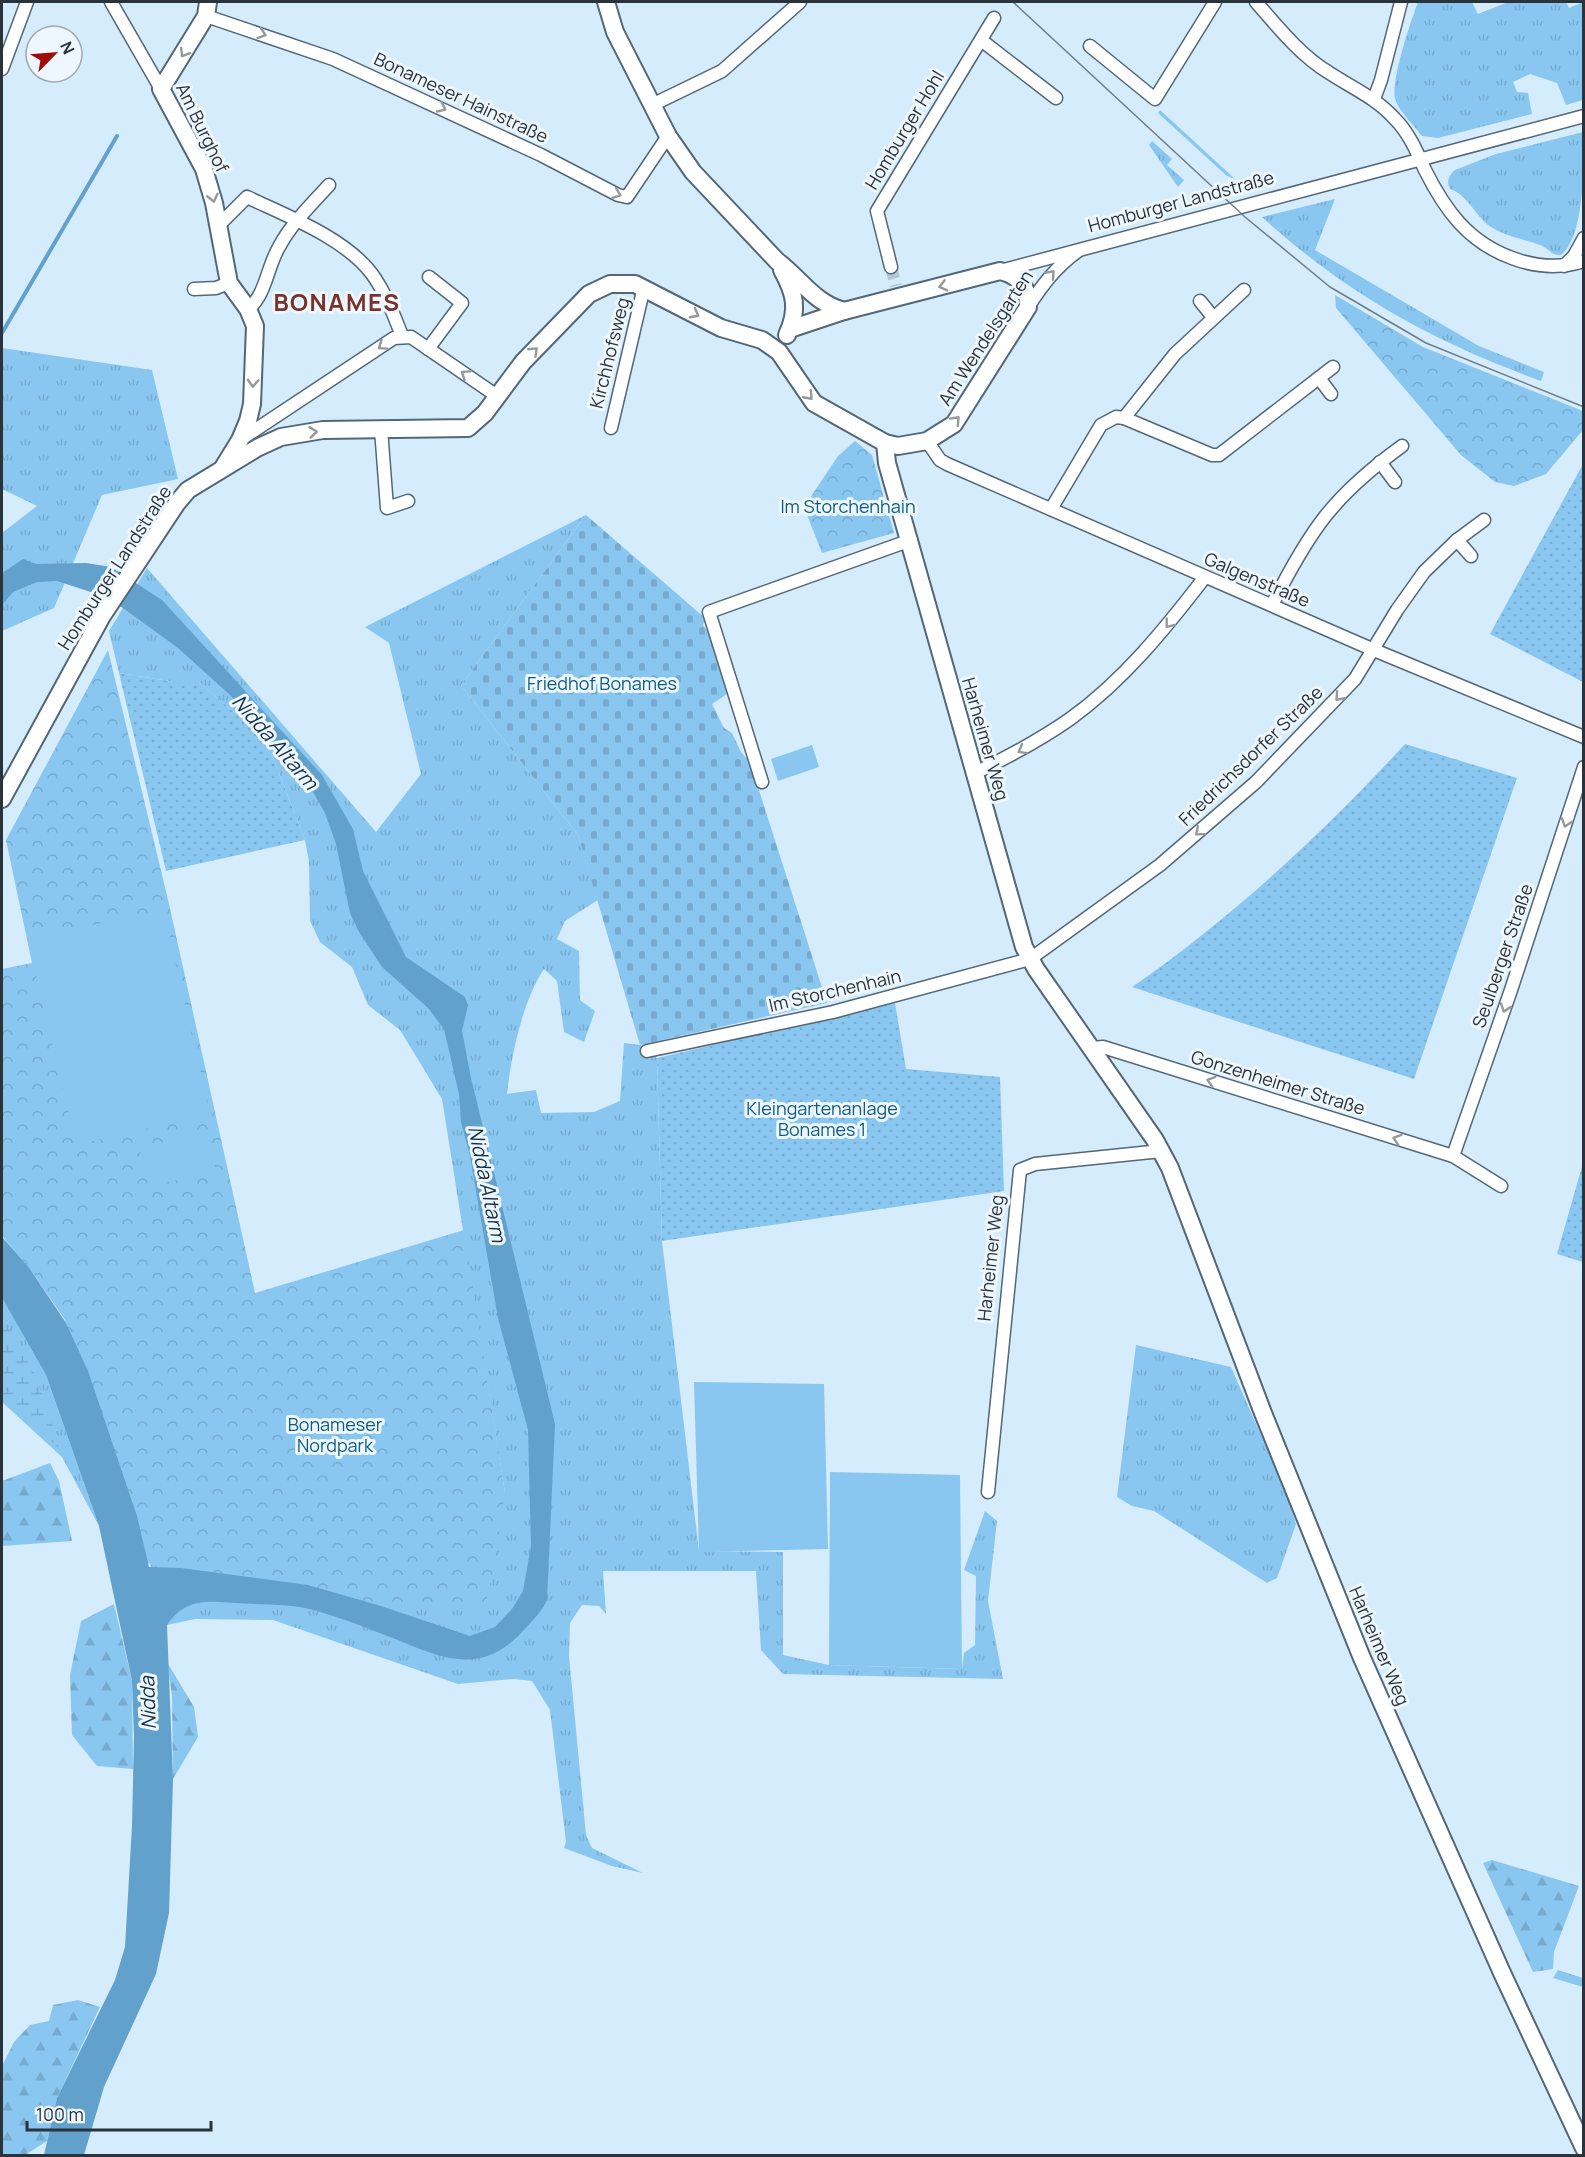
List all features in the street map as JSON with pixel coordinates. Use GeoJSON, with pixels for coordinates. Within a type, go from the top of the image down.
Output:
{"type":"FeatureCollection","features":[{"type":"Feature","properties":{"kind":"street"},"geometry":{"type":"LineString","coordinates":[[2,69],[27,2]]}},
{"type":"Feature","properties":{"kind":"street","name":"Am Burghof"},"geometry":{"type":"LineString","coordinates":[[111,2],[204,169],[219,225],[229,283],[248,309],[255,326],[253,382],[248,421],[240,441]]}},
{"type":"Feature","properties":{"kind":"street"},"geometry":{"type":"LineString","coordinates":[[606,2],[615,32],[652,105],[668,136],[693,172],[777,261],[826,306],[844,311]]}},
{"type":"Feature","properties":{"kind":"street"},"geometry":{"type":"LineString","coordinates":[[652,105],[722,70],[801,2]]}},
{"type":"Feature","properties":{"kind":"street"},"geometry":{"type":"LineString","coordinates":[[1090,46],[1155,99],[1215,2]]}},
{"type":"Feature","properties":{"kind":"street"},"geometry":{"type":"LineString","coordinates":[[1256,2],[1280,30],[1326,71],[1374,99],[1405,130],[1442,202],[1462,228],[1475,239],[1518,261],[1563,267],[1584,261]]}},
{"type":"Feature","properties":{"kind":"street"},"geometry":{"type":"LineString","coordinates":[[1374,99],[1384,72],[1401,2]]}},
{"type":"Feature","properties":{"kind":"street"},"geometry":{"type":"LineString","coordinates":[[161,89],[207,9]]}},
{"type":"Feature","properties":{"kind":"street","name":"Bonameser Hainstraße"},"geometry":{"type":"LineString","coordinates":[[207,9],[333,59],[541,155],[618,195],[627,197],[668,136]]}},
{"type":"Feature","properties":{"kind":"street","name":"Homburger Hohl"},"geometry":{"type":"LineString","coordinates":[[891,267],[877,211],[994,18]]}},
{"type":"Feature","properties":{"kind":"street"},"geometry":{"type":"LineString","coordinates":[[981,40],[1056,98]]}},
{"type":"Feature","properties":{"kind":"street","name":"Homburger Landstraße"},"geometry":{"type":"LineString","coordinates":[[790,329],[897,292],[1000,271],[1584,116]]}},
{"type":"Feature","properties":{"kind":"street"},"geometry":{"type":"LineString","coordinates":[[248,309],[258,301],[271,262],[296,220],[329,185]]}},
{"type":"Feature","properties":{"kind":"street"},"geometry":{"type":"LineString","coordinates":[[219,225],[247,197],[296,220],[346,249],[365,266],[380,286],[402,336],[411,337],[497,396]]}},
{"type":"Feature","properties":{"kind":"street"},"geometry":{"type":"LineString","coordinates":[[1563,267],[1574,256],[1584,238]]}},
{"type":"Feature","properties":{"kind":"street","name":"Am Wendelsgarten"},"geometry":{"type":"LineString","coordinates":[[885,443],[898,446],[927,441],[945,431],[963,413],[1028,307],[1060,264],[1082,249]]}},
{"type":"Feature","properties":{"kind":"street"},"geometry":{"type":"LineString","coordinates":[[777,261],[789,283],[796,303],[790,329],[779,352]]}},
{"type":"Feature","properties":{"kind":"street"},"geometry":{"type":"LineString","coordinates":[[1000,271],[1010,273],[1022,283],[1029,298],[1028,307]]}},
{"type":"Feature","properties":{"kind":"street"},"geometry":{"type":"LineString","coordinates":[[428,349],[462,303],[429,277]]}},
{"type":"Feature","properties":{"kind":"street"},"geometry":{"type":"LineString","coordinates":[[194,289],[206,290],[229,283]]}},
{"type":"Feature","properties":{"kind":"street"},"geometry":{"type":"LineString","coordinates":[[222,469],[273,441],[323,430],[468,428],[485,413],[523,362],[589,294],[609,284],[635,284],[645,287],[722,328],[762,340],[779,352],[814,403],[885,443]]}},
{"type":"Feature","properties":{"kind":"street","name":"Kirchhofsweg"},"geometry":{"type":"LineString","coordinates":[[611,428],[645,287]]}},
{"type":"Feature","properties":{"kind":"street"},"geometry":{"type":"LineString","coordinates":[[1124,418],[1175,354],[1244,290]]}},
{"type":"Feature","properties":{"kind":"street"},"geometry":{"type":"LineString","coordinates":[[1200,301],[1213,317]]}},
{"type":"Feature","properties":{"kind":"street","name":"Homburger Landstraße"},"geometry":{"type":"LineString","coordinates":[[2,799],[102,616],[188,490],[222,469],[240,441],[394,338],[402,336]]}},
{"type":"Feature","properties":{"kind":"street"},"geometry":{"type":"LineString","coordinates":[[1051,509],[1101,425],[1116,417],[1124,418],[1212,455],[1219,455],[1333,367]]}},
{"type":"Feature","properties":{"kind":"street"},"geometry":{"type":"LineString","coordinates":[[1319,378],[1331,394]]}},
{"type":"Feature","properties":{"kind":"street"},"geometry":{"type":"LineString","coordinates":[[265,424],[267,435],[273,441]]}},
{"type":"Feature","properties":{"kind":"street"},"geometry":{"type":"LineString","coordinates":[[381,429],[387,508],[408,501]]}},
{"type":"Feature","properties":{"kind":"street"},"geometry":{"type":"LineString","coordinates":[[240,441],[257,448]]}},
{"type":"Feature","properties":{"kind":"street","name":"Galgenstraße"},"geometry":{"type":"LineString","coordinates":[[927,441],[940,460],[947,464],[1374,650],[1584,737]]}},
{"type":"Feature","properties":{"kind":"street","name":"Harheimer Weg"},"geometry":{"type":"LineString","coordinates":[[885,443],[887,463],[911,540],[1020,935],[1030,959],[1093,1048],[1161,1151],[1180,1192],[1263,1413],[1362,1658],[1503,1975],[1584,2148]]}},
{"type":"Feature","properties":{"kind":"street"},"geometry":{"type":"LineString","coordinates":[[1272,605],[1315,527],[1346,491],[1402,446]]}},
{"type":"Feature","properties":{"kind":"street"},"geometry":{"type":"LineString","coordinates":[[1380,462],[1395,482]]}},
{"type":"Feature","properties":{"kind":"street","name":"Friedrichsdorfer Straße"},"geometry":{"type":"LineString","coordinates":[[1030,959],[1160,865],[1233,802],[1328,709],[1355,679],[1411,590],[1457,540],[1484,520]]}},
{"type":"Feature","properties":{"kind":"street"},"geometry":{"type":"LineString","coordinates":[[762,782],[709,612],[911,540]]}},
{"type":"Feature","properties":{"kind":"street"},"geometry":{"type":"LineString","coordinates":[[1457,540],[1471,556]]}},
{"type":"Feature","properties":{"kind":"street"},"geometry":{"type":"LineString","coordinates":[[975,773],[1024,749],[1084,708],[1118,678],[1163,631],[1205,577]]}},
{"type":"Feature","properties":{"kind":"street","name":"Seulberger Straße"},"geometry":{"type":"LineString","coordinates":[[1453,1156],[1511,990],[1584,767]]}},
{"type":"Feature","properties":{"kind":"street","name":"Im Storchenhain"},"geometry":{"type":"LineString","coordinates":[[648,1051],[833,1012],[1030,959]]}},
{"type":"Feature","properties":{"kind":"street","name":"Gonzenheimer Straße"},"geometry":{"type":"LineString","coordinates":[[1093,1048],[1103,1047],[1453,1156],[1502,1186]]}},
{"type":"Feature","properties":{"kind":"street","name":"Harheimer Weg"},"geometry":{"type":"LineString","coordinates":[[988,1492],[1020,1170],[1035,1164],[1161,1151]]}},
{"type":"Feature","properties":{"kind":"green space"},"geometry":{"type":"Polygon","coordinates":[[[1418,2],[1472,2],[1478,14],[1508,2],[1566,2],[1569,8],[1583,2],[1583,100],[1566,105],[1557,83],[1530,74],[1513,82],[1517,92],[1528,93],[1532,114],[1438,138],[1422,136],[1399,108],[1395,98],[1396,78],[1402,50],[1418,2]]]}},
{"type":"Feature","properties":{"kind":"green space"},"geometry":{"type":"Polygon","coordinates":[[[1160,110],[1235,179],[1227,176],[1158,113],[1160,110]]]}},
{"type":"Feature","properties":{"kind":"green space"},"geometry":{"type":"Polygon","coordinates":[[[1583,132],[1583,180],[1579,216],[1569,246],[1561,255],[1491,227],[1461,196],[1450,189],[1449,179],[1455,170],[1496,154],[1583,132]]]}},
{"type":"Feature","properties":{"kind":"green space"},"geometry":{"type":"Polygon","coordinates":[[[1152,141],[1172,159],[1167,165],[1184,180],[1178,187],[1149,145],[1152,141]]]}},
{"type":"Feature","properties":{"kind":"green space"},"geometry":{"type":"Polygon","coordinates":[[[1335,199],[1315,250],[1479,346],[1544,372],[1541,381],[1501,366],[1427,332],[1393,313],[1359,293],[1327,270],[1262,217],[1335,199]]]}},
{"type":"Feature","properties":{"kind":"green space"},"geometry":{"type":"Polygon","coordinates":[[[1335,295],[1423,347],[1583,411],[1583,430],[1546,474],[1514,486],[1495,482],[1461,455],[1336,308],[1335,295]]]}},
{"type":"Feature","properties":{"kind":"green space"},"geometry":{"type":"Polygon","coordinates":[[[2,348],[152,370],[178,479],[102,495],[54,608],[2,631],[2,533],[37,506],[2,489],[2,348]]]}},
{"type":"Feature","properties":{"kind":"green space","name":"Im Storchenhain"},"geometry":{"type":"Polygon","coordinates":[[[855,441],[872,455],[894,533],[822,553],[804,507],[838,456],[855,441]]]}},
{"type":"Feature","properties":{"kind":"green space"},"geometry":{"type":"Polygon","coordinates":[[[1583,464],[1583,682],[1490,634],[1583,464]]]}},
{"type":"Feature","properties":{"kind":"green space"},"geometry":{"type":"Polygon","coordinates":[[[586,515],[461,685],[578,835],[598,900],[565,921],[557,939],[579,951],[580,1000],[595,1011],[584,1042],[564,1032],[557,981],[544,969],[524,1012],[507,1094],[536,1090],[541,1113],[594,1112],[620,1101],[624,1043],[640,1045],[657,1058],[662,1241],[699,1551],[783,1552],[783,1655],[829,1665],[962,1669],[964,1653],[975,1645],[976,1576],[964,1570],[985,1511],[997,1521],[988,1601],[1003,1679],[783,1674],[761,1650],[756,1571],[603,1571],[606,1614],[599,1606],[582,1605],[570,1623],[569,1656],[586,1835],[592,1848],[643,1873],[612,1866],[564,1848],[566,1842],[550,1710],[532,1681],[514,1679],[458,1684],[273,1620],[195,1619],[167,1625],[137,1516],[66,1323],[82,1318],[505,1493],[442,1099],[400,1030],[368,1005],[352,967],[320,942],[310,921],[309,862],[305,840],[266,740],[199,682],[175,682],[119,673],[109,631],[147,568],[376,832],[421,774],[389,643],[365,627],[586,515]]]}},
{"type":"Feature","properties":{"kind":"green space","name":"Friedhof Bonames"},"geometry":{"type":"Polygon","coordinates":[[[586,515],[705,618],[703,625],[712,637],[730,692],[712,704],[724,728],[732,733],[741,752],[750,762],[827,1003],[640,1045],[578,835],[461,685],[586,515]]]}},
{"type":"Feature","properties":{"kind":"green space","name":"Bonameser Nordpark"},"geometry":{"type":"Polygon","coordinates":[[[108,650],[169,904],[255,1293],[464,1230],[505,1493],[494,1567],[484,1611],[385,1605],[196,1574],[147,1563],[65,1320],[28,1266],[2,1236],[2,969],[32,963],[6,840],[108,650]]]}},
{"type":"Feature","properties":{"kind":"green space"},"geometry":{"type":"Polygon","coordinates":[[[119,673],[175,682],[199,682],[266,740],[305,840],[166,871],[119,673]]]}},
{"type":"Feature","properties":{"kind":"green space"},"geometry":{"type":"Polygon","coordinates":[[[1405,744],[1517,778],[1414,1079],[1132,987],[1206,932],[1275,873],[1342,810],[1405,744]]]}},
{"type":"Feature","properties":{"kind":"green space"},"geometry":{"type":"Polygon","coordinates":[[[812,745],[819,767],[778,781],[771,759],[812,745]]]}},
{"type":"Feature","properties":{"kind":"green space"},"geometry":{"type":"Polygon","coordinates":[[[163,909],[210,1114],[76,1145],[28,940],[163,909]]]}},
{"type":"Feature","properties":{"kind":"green space","name":"Kleingartenanlage Bonames 1"},"geometry":{"type":"Polygon","coordinates":[[[895,1003],[906,1069],[1000,1077],[1004,1191],[662,1241],[657,1058],[895,1003]]]}},
{"type":"Feature","properties":{"kind":"green space"},"geometry":{"type":"Polygon","coordinates":[[[206,1131],[216,1171],[151,1186],[139,1148],[206,1131]]]}},
{"type":"Feature","properties":{"kind":"green space"},"geometry":{"type":"Polygon","coordinates":[[[1583,1163],[1584,1262],[1557,1254],[1583,1163]]]}},
{"type":"Feature","properties":{"kind":"green space"},"geometry":{"type":"Polygon","coordinates":[[[2,1298],[46,1375],[99,1526],[62,1457],[2,1402],[2,1298]]]}},
{"type":"Feature","properties":{"kind":"green space"},"geometry":{"type":"Polygon","coordinates":[[[2,1314],[37,1379],[61,1450],[2,1397],[2,1314]]]}},
{"type":"Feature","properties":{"kind":"green space"},"geometry":{"type":"Polygon","coordinates":[[[1136,1345],[1231,1367],[1286,1492],[1296,1524],[1277,1578],[1267,1583],[1154,1511],[1132,1506],[1117,1497],[1136,1345]]]}},
{"type":"Feature","properties":{"kind":"green space"},"geometry":{"type":"Polygon","coordinates":[[[694,1382],[824,1384],[828,1549],[699,1552],[694,1382]]]}},
{"type":"Feature","properties":{"kind":"green space"},"geometry":{"type":"Polygon","coordinates":[[[50,1463],[59,1481],[72,1541],[2,1546],[2,1481],[50,1463]]]}},
{"type":"Feature","properties":{"kind":"green space"},"geometry":{"type":"Polygon","coordinates":[[[830,1472],[960,1475],[962,1669],[829,1665],[830,1472]]]}},
{"type":"Feature","properties":{"kind":"green space"},"geometry":{"type":"Polygon","coordinates":[[[114,1604],[132,1681],[133,1769],[97,1766],[72,1735],[70,1675],[81,1621],[114,1604]]]}},
{"type":"Feature","properties":{"kind":"green space"},"geometry":{"type":"Polygon","coordinates":[[[167,1662],[194,1707],[198,1737],[173,1779],[172,1695],[167,1662]]]}},
{"type":"Feature","properties":{"kind":"green space"},"geometry":{"type":"Polygon","coordinates":[[[1492,1860],[1579,1886],[1554,1952],[1553,1969],[1533,1972],[1483,1863],[1492,1860]]]}},
{"type":"Feature","properties":{"kind":"green space"},"geometry":{"type":"Polygon","coordinates":[[[1558,1970],[1583,1978],[1583,1987],[1553,1978],[1558,1970]]]}},
{"type":"Feature","properties":{"kind":"green space"},"geometry":{"type":"Polygon","coordinates":[[[78,2000],[100,2007],[57,2098],[47,2141],[25,2155],[2,2156],[2,2066],[14,2042],[30,2025],[49,2021],[53,2005],[78,2000]]]}},
{"type":"Feature","properties":{"kind":"water"},"geometry":{"type":"Polygon","coordinates":[[[23,559],[36,564],[86,563],[111,567],[162,600],[322,775],[353,829],[363,871],[406,957],[465,997],[468,1005],[462,1031],[471,1078],[555,1424],[547,1600],[522,1632],[504,1647],[487,1656],[469,1659],[434,1654],[325,1613],[297,1607],[197,1603],[181,1610],[167,1625],[173,1779],[169,1913],[156,1974],[104,2087],[84,2155],[44,2155],[57,2098],[115,1980],[125,1947],[132,1826],[134,1737],[132,1681],[99,1526],[46,1375],[2,1298],[2,1237],[28,1266],[66,1323],[88,1371],[137,1516],[149,1567],[181,1568],[308,1585],[381,1606],[470,1636],[495,1627],[512,1609],[523,1591],[531,1546],[528,1430],[498,1318],[470,1156],[461,1122],[459,1094],[444,1029],[428,1008],[382,967],[359,932],[350,913],[336,844],[325,813],[309,785],[230,695],[178,648],[123,608],[100,595],[57,581],[37,582],[13,592],[2,605],[2,573],[23,559]]]}},
{"type":"Feature","properties":{"kind":"waterway"},"geometry":{"type":"LineString","coordinates":[[2,333],[117,136]]}},
{"type":"Feature","properties":{"kind":"tunnel"},"geometry":{"type":"LineString","coordinates":[[891,267],[896,286]]}},
{"type":"Feature","properties":{"kind":"tram line"},"geometry":{"type":"LineString","coordinates":[[1013,2],[1245,217],[1330,287],[1426,343],[1584,407]]}},
{"type":"Feature","properties":{"kind":"district","name":"BONAMES"},"geometry":{"type":"Point","coordinates":[337,303]}},
{"type":"Feature","properties":{"kind":"water label","name":"Nidda Altarm"},"geometry":{"type":"Point","coordinates":[275,742]}},
{"type":"Feature","properties":{"kind":"water label","name":"Nidda Altarm"},"geometry":{"type":"Point","coordinates":[487,1184]}},
{"type":"Feature","properties":{"kind":"water label","name":"Nidda"},"geometry":{"type":"Point","coordinates":[148,1703]}}]}
